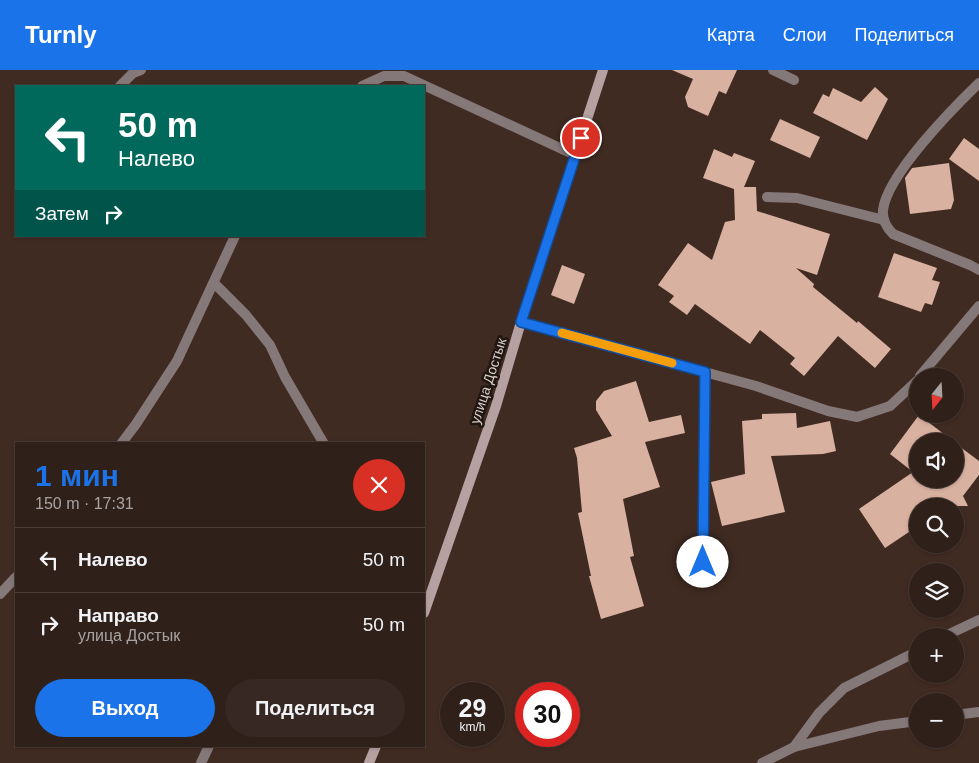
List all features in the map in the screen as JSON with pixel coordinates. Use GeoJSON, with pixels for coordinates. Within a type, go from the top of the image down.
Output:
{"type":"FeatureCollection","features":[{"type":"Feature","properties":{"kind":"main road","name":"улица Достык"},"geometry":{"type":"LineString","coordinates":[[425,610],[496,406],[521,322],[603,70]]}},
{"type":"Feature","properties":{"kind":"main road"},"geometry":{"type":"LineString","coordinates":[[370,763],[376,747]]}},
{"type":"Feature","properties":{"kind":"street"},"geometry":{"type":"LineString","coordinates":[[121,85],[133,73],[141,70]]}},
{"type":"Feature","properties":{"kind":"street"},"geometry":{"type":"LineString","coordinates":[[391,70],[423,85]]}},
{"type":"Feature","properties":{"kind":"street"},"geometry":{"type":"LineString","coordinates":[[773,70],[794,80]]}},
{"type":"Feature","properties":{"kind":"street"},"geometry":{"type":"LineString","coordinates":[[364,85],[384,76],[404,76]]}},
{"type":"Feature","properties":{"kind":"street"},"geometry":{"type":"LineString","coordinates":[[979,83],[928,136],[890,189],[883,210],[884,225],[893,234],[979,270]]}},
{"type":"Feature","properties":{"kind":"street"},"geometry":{"type":"LineString","coordinates":[[425,86],[575,155]]}},
{"type":"Feature","properties":{"kind":"street"},"geometry":{"type":"LineString","coordinates":[[767,197],[797,198],[884,220]]}},
{"type":"Feature","properties":{"kind":"street"},"geometry":{"type":"LineString","coordinates":[[122,442],[136,424],[177,361],[235,237]]}},
{"type":"Feature","properties":{"kind":"street"},"geometry":{"type":"LineString","coordinates":[[214,283],[246,315],[270,345],[285,377],[323,442]]}},
{"type":"Feature","properties":{"kind":"street"},"geometry":{"type":"LineString","coordinates":[[927,368],[979,306]]}},
{"type":"Feature","properties":{"kind":"street"},"geometry":{"type":"LineString","coordinates":[[521,322],[756,386],[828,411],[857,417],[890,406],[909,388]]}},
{"type":"Feature","properties":{"kind":"street"},"geometry":{"type":"LineString","coordinates":[[703,562],[705,372]]}},
{"type":"Feature","properties":{"kind":"street"},"geometry":{"type":"LineString","coordinates":[[0,594],[15,578]]}},
{"type":"Feature","properties":{"kind":"street"},"geometry":{"type":"LineString","coordinates":[[962,628],[979,620]]}},
{"type":"Feature","properties":{"kind":"street"},"geometry":{"type":"LineString","coordinates":[[794,747],[819,713],[844,688],[909,655]]}},
{"type":"Feature","properties":{"kind":"street"},"geometry":{"type":"LineString","coordinates":[[964,714],[979,712]]}},
{"type":"Feature","properties":{"kind":"street"},"geometry":{"type":"LineString","coordinates":[[762,763],[794,747],[879,726],[909,721]]}},
{"type":"Feature","properties":{"kind":"street"},"geometry":{"type":"LineString","coordinates":[[201,763],[209,747]]}},
{"type":"Feature","properties":{"kind":"building"},"geometry":{"type":"Polygon","coordinates":[[[672,70],[737,70],[726,94],[719,91],[708,116],[688,107],[685,97],[693,79],[672,70]]]}},
{"type":"Feature","properties":{"kind":"building"},"geometry":{"type":"Polygon","coordinates":[[[875,87],[888,99],[867,140],[813,113],[823,94],[829,97],[833,88],[861,102],[875,87]]]}},
{"type":"Feature","properties":{"kind":"building"},"geometry":{"type":"Polygon","coordinates":[[[780,119],[820,137],[810,158],[770,140],[780,119]]]}},
{"type":"Feature","properties":{"kind":"building"},"geometry":{"type":"Polygon","coordinates":[[[964,138],[979,149],[979,181],[949,159],[964,138]]]}},
{"type":"Feature","properties":{"kind":"building"},"geometry":{"type":"Polygon","coordinates":[[[714,149],[732,157],[734,153],[755,161],[744,187],[756,187],[757,211],[830,234],[817,275],[796,268],[814,284],[813,287],[891,349],[875,368],[838,336],[804,376],[790,364],[795,358],[760,330],[750,344],[695,304],[687,315],[669,302],[674,296],[658,285],[688,243],[712,260],[725,222],[735,220],[734,189],[703,178],[714,149]]]}},
{"type":"Feature","properties":{"kind":"building"},"geometry":{"type":"Polygon","coordinates":[[[949,163],[954,200],[951,209],[910,214],[905,178],[912,168],[949,163]]]}},
{"type":"Feature","properties":{"kind":"building"},"geometry":{"type":"Polygon","coordinates":[[[894,253],[937,268],[932,280],[940,282],[932,305],[925,303],[921,312],[878,297],[894,253]]]}},
{"type":"Feature","properties":{"kind":"building"},"geometry":{"type":"Polygon","coordinates":[[[562,265],[585,274],[574,304],[551,295],[562,265]]]}},
{"type":"Feature","properties":{"kind":"building"},"geometry":{"type":"Polygon","coordinates":[[[636,381],[649,422],[681,415],[685,433],[645,442],[660,487],[623,499],[634,556],[630,557],[644,606],[601,619],[589,576],[591,576],[578,513],[582,512],[577,458],[574,448],[612,436],[596,410],[596,401],[604,391],[636,381]]]}},
{"type":"Feature","properties":{"kind":"building"},"geometry":{"type":"Polygon","coordinates":[[[796,413],[797,428],[830,421],[836,451],[823,454],[771,456],[785,512],[722,526],[711,482],[745,474],[742,421],[762,419],[762,414],[796,413]]]}},
{"type":"Feature","properties":{"kind":"building"},"geometry":{"type":"Polygon","coordinates":[[[913,423],[929,423],[943,433],[909,433],[909,469],[890,454],[913,423]]]}},
{"type":"Feature","properties":{"kind":"building"},"geometry":{"type":"Polygon","coordinates":[[[964,450],[979,461],[979,475],[963,496],[964,498],[909,498],[909,532],[885,548],[859,509],[909,475],[909,488],[964,488],[964,450]]]}},
{"type":"Feature","properties":{"kind":"building"},"geometry":{"type":"Polygon","coordinates":[[[964,498],[968,506],[964,506],[964,498]]]}},
{"type":"Feature","properties":{"kind":"slow traffic"},"geometry":{"type":"LineString","coordinates":[[562,333],[672,363]]}},
{"type":"Feature","properties":{"kind":"route"},"geometry":{"type":"LineString","coordinates":[[581,138],[521,322],[705,372],[703,562]]}}]}
